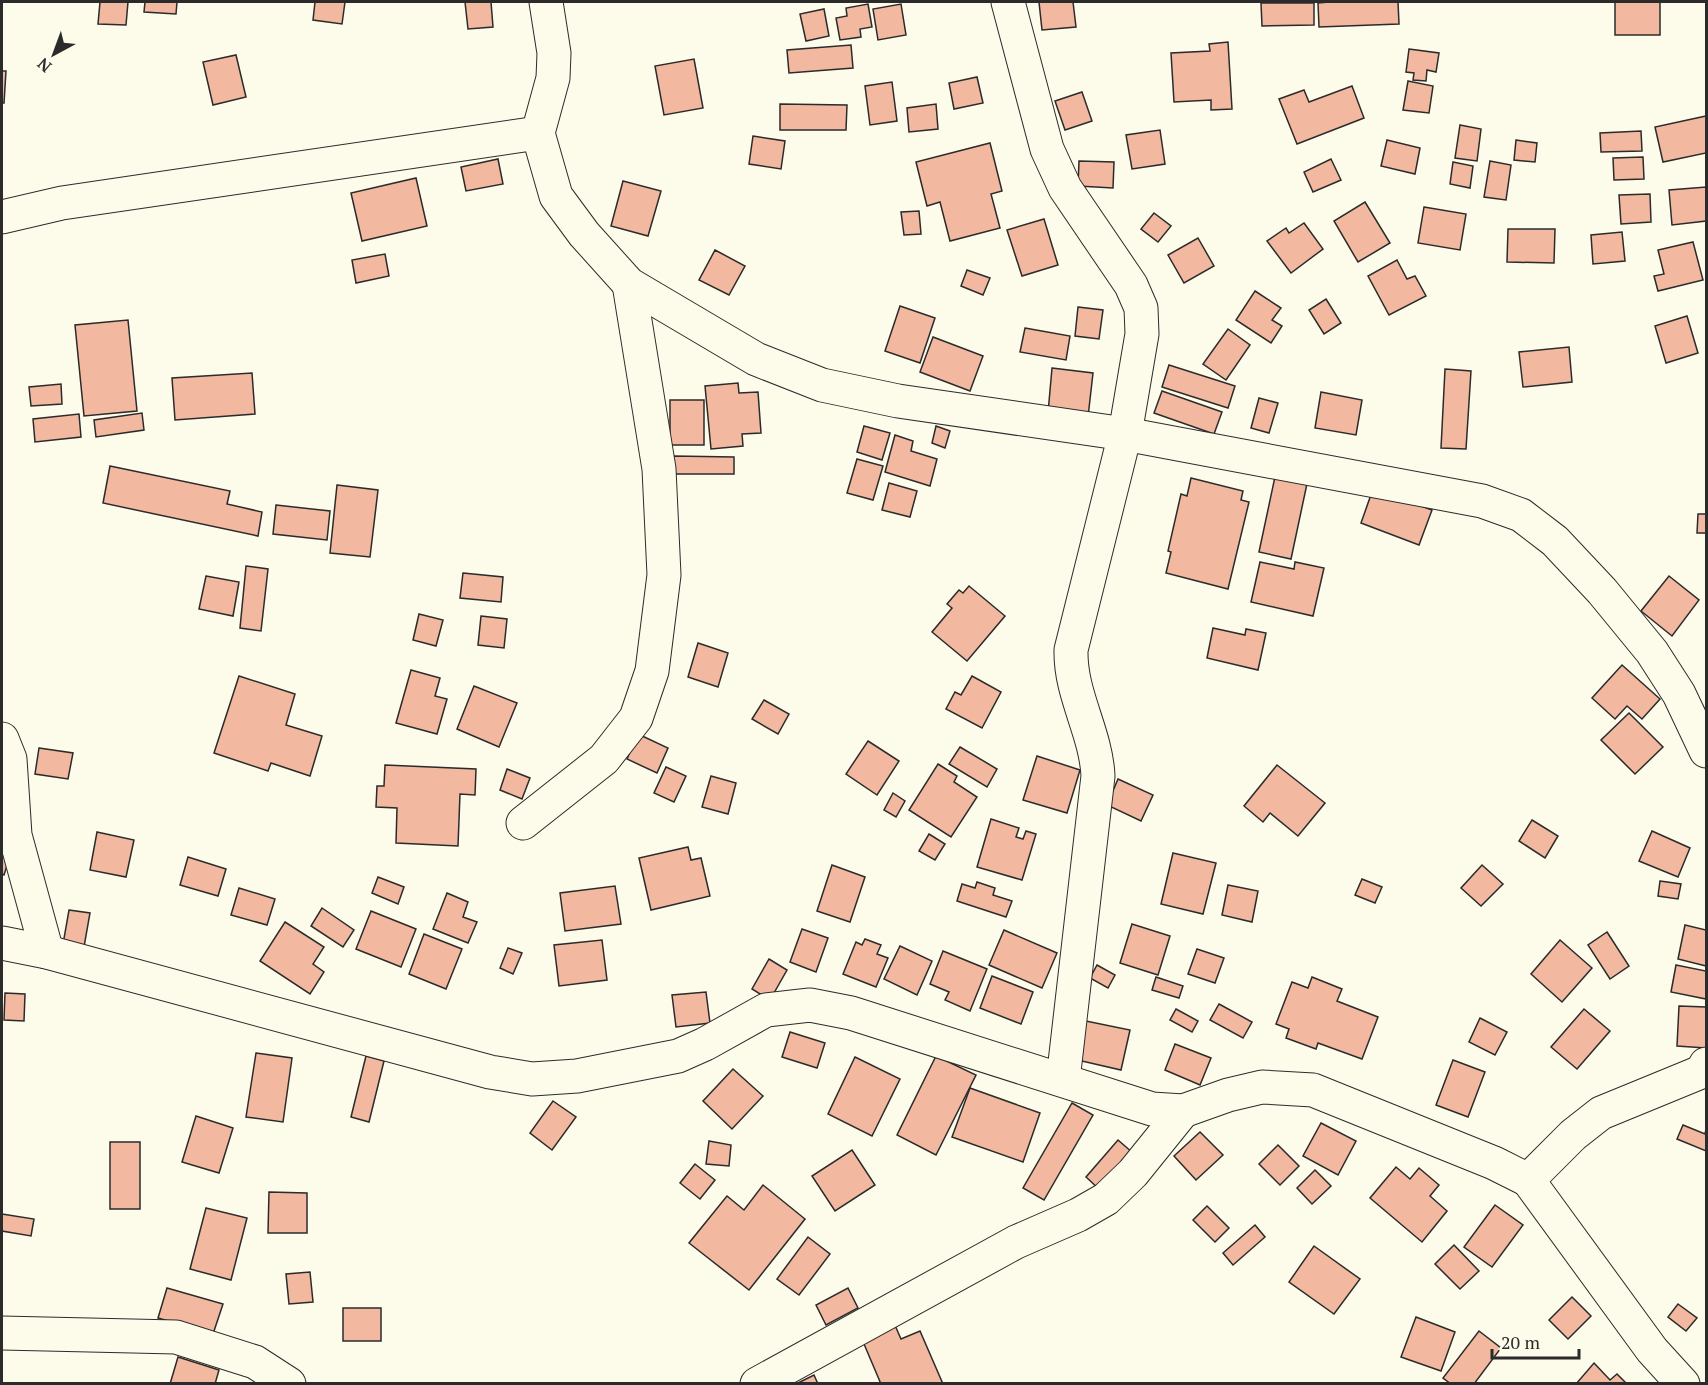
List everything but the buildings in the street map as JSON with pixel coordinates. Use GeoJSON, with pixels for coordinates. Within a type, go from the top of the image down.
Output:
{"type":"FeatureCollection","features":[{"type":"Feature","properties":{"kind":"street"},"geometry":{"type":"LineString","coordinates":[[546,2],[554,53],[553,78],[538,133],[556,196],[584,234],[629,284],[756,359],[822,385],[898,401],[1125,434],[1482,501],[1521,515],[1555,541],[1602,591],[1652,652],[1679,694],[1707,751]]}},
{"type":"Feature","properties":{"kind":"street"},"geometry":{"type":"LineString","coordinates":[[1008,2],[1047,149],[1065,188],[1131,285],[1140,308],[1142,334],[1125,434],[1071,650],[1070,672],[1097,757],[1098,776],[1063,1080]]}},
{"type":"Feature","properties":{"kind":"street"},"geometry":{"type":"LineString","coordinates":[[2,217],[74,201],[538,133]]}},
{"type":"Feature","properties":{"kind":"street"},"geometry":{"type":"LineString","coordinates":[[523,823],[604,759],[636,718],[652,671],[664,575],[659,481],[629,284]]}},
{"type":"Feature","properties":{"kind":"street"},"geometry":{"type":"LineString","coordinates":[[2,739],[10,759],[15,835],[47,952]]}},
{"type":"Feature","properties":{"kind":"street"},"geometry":{"type":"LineString","coordinates":[[2,943],[47,952],[490,1072],[532,1078],[577,1077],[678,1056],[705,1044],[766,1010],[810,1005],[851,1013],[1152,1109],[1183,1111],[1228,1095],[1262,1087],[1313,1090],[1494,1163],[1528,1180],[1653,1350],[1683,1383]]}},
{"type":"Feature","properties":{"kind":"street"},"geometry":{"type":"LineString","coordinates":[[1528,1180],[1572,1135],[1602,1113],[1705,1069]]}},
{"type":"Feature","properties":{"kind":"street"},"geometry":{"type":"LineString","coordinates":[[757,1383],[1016,1242],[1078,1215],[1106,1198],[1133,1173],[1183,1111]]}},
{"type":"Feature","properties":{"kind":"street"},"geometry":{"type":"LineString","coordinates":[[2,1333],[176,1337],[255,1362],[289,1383]]}}]}
